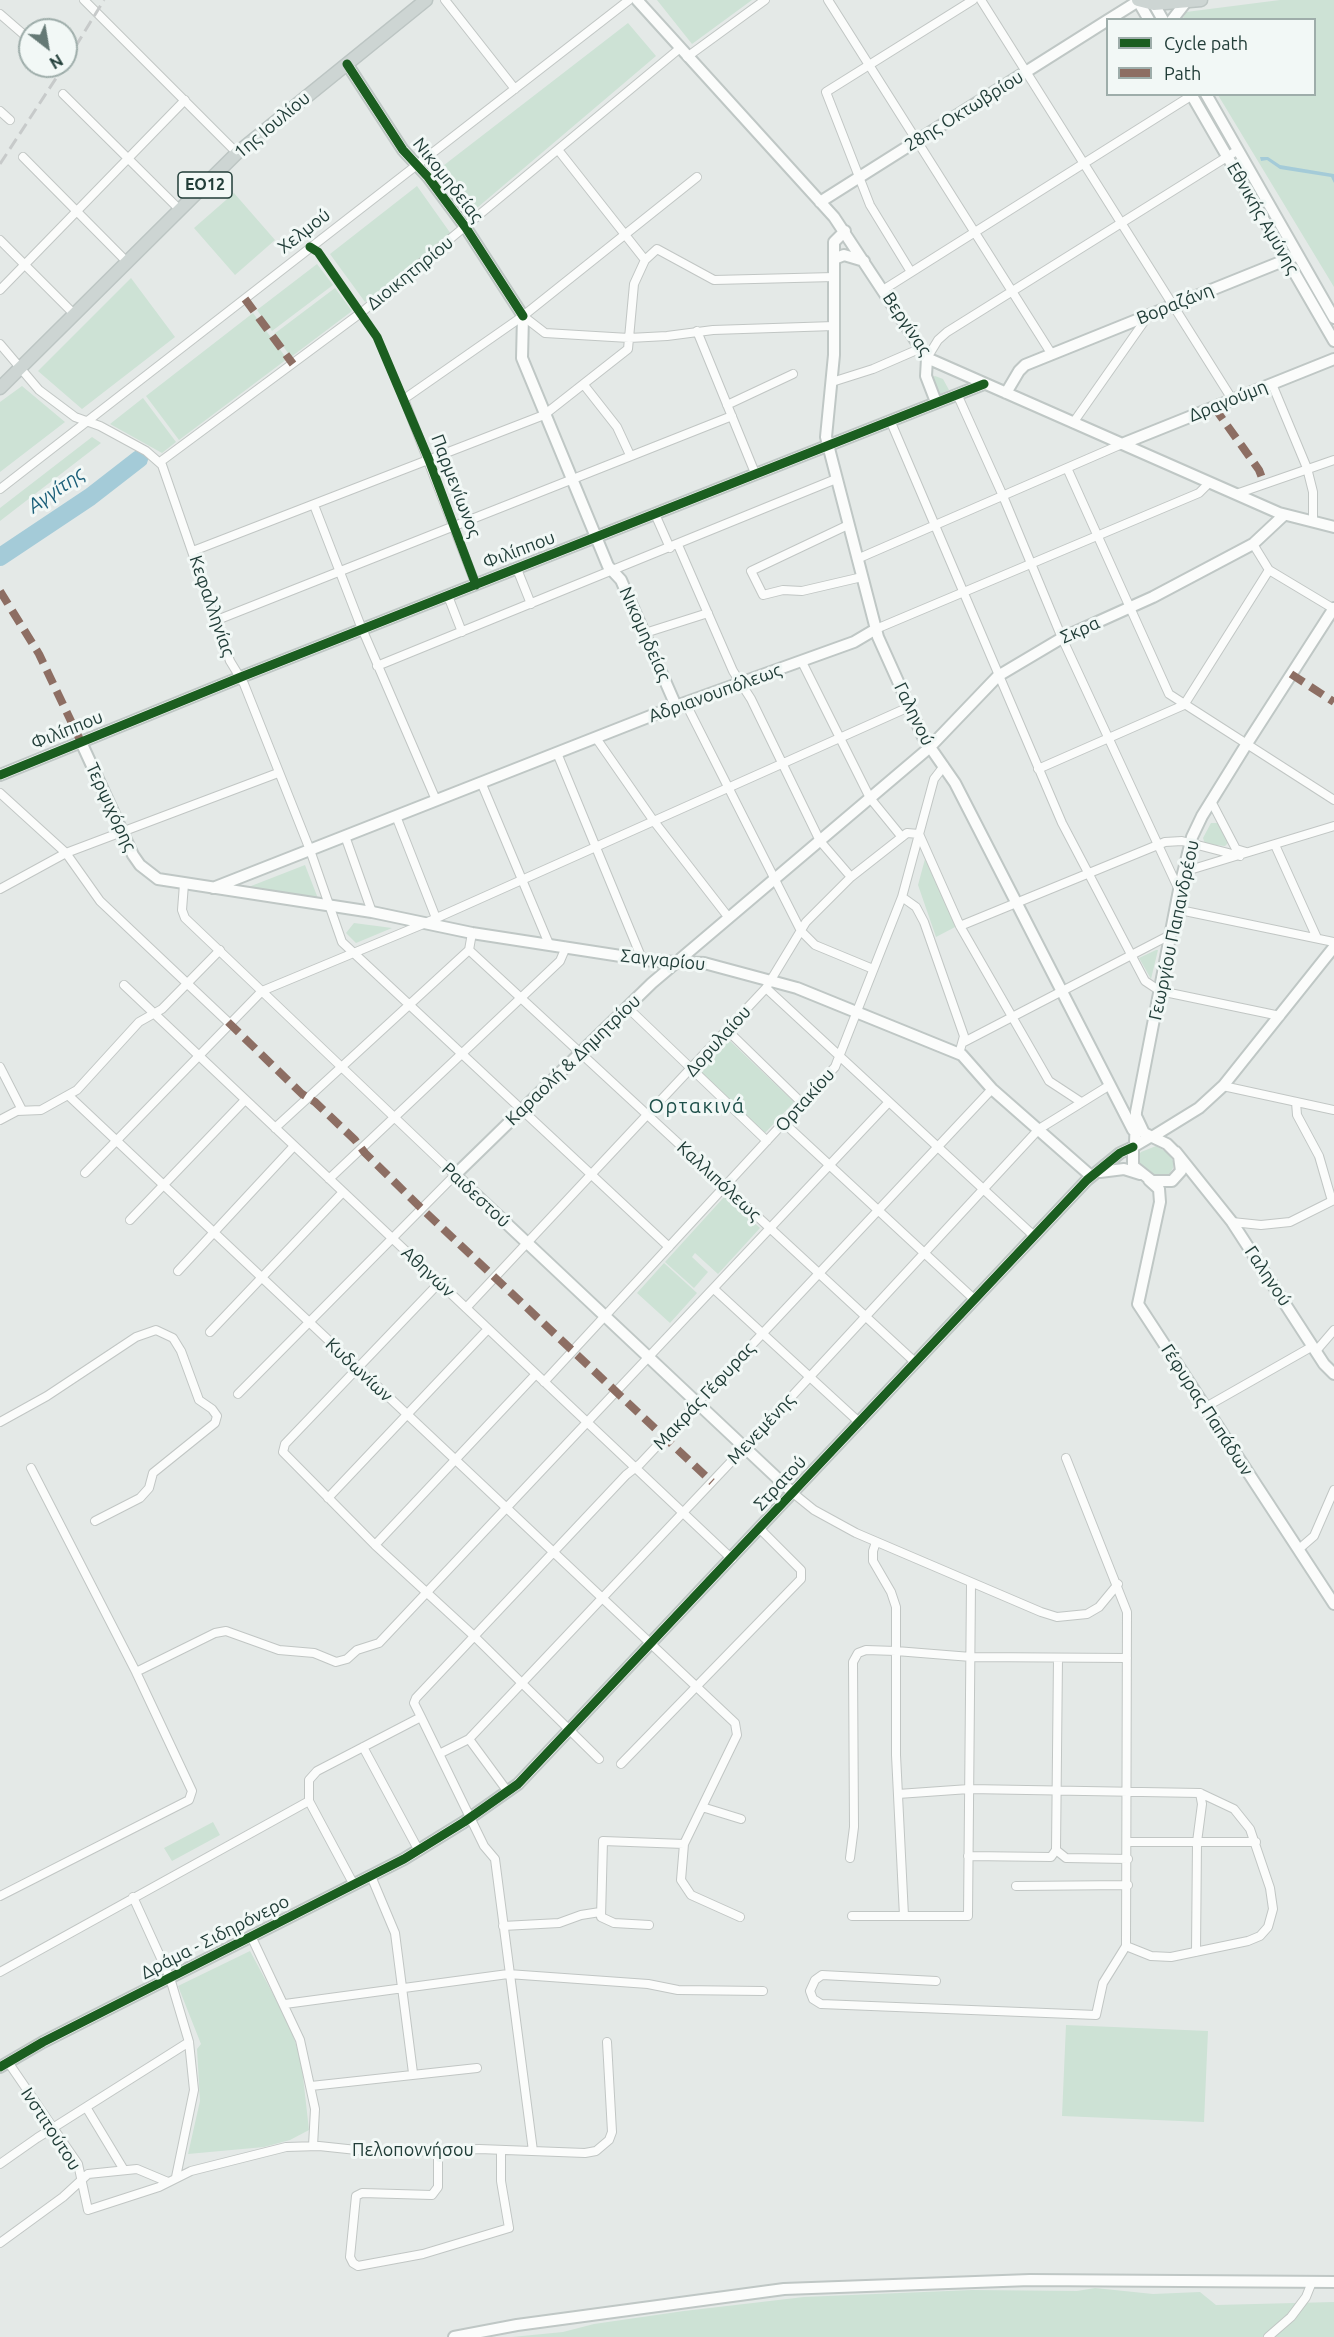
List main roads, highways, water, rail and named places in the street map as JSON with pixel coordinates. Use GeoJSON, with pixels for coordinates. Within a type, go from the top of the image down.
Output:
{"type":"FeatureCollection","features":[{"type":"Feature","properties":{"kind":"main road","name":"1ης Ιουλίου"},"geometry":{"type":"LineString","coordinates":[[1,384],[22,368],[237,153],[426,0]]}},
{"type":"Feature","properties":{"kind":"main road"},"geometry":{"type":"LineString","coordinates":[[1138,0],[1186,2],[1201,0]]}},
{"type":"Feature","properties":{"kind":"water"},"geometry":{"type":"Polygon","coordinates":[[[1260,157],[1268,157],[1280,165],[1334,174],[1334,183],[1331,177],[1280,169],[1267,160],[1261,161],[1260,157]]]}},
{"type":"Feature","properties":{"kind":"waterway","name":"Αγγίτης"},"geometry":{"type":"LineString","coordinates":[[0,557],[90,497],[139,459]]}},
{"type":"Feature","properties":{"kind":"railway"},"geometry":{"type":"LineString","coordinates":[[78,42],[104,0]]}},
{"type":"Feature","properties":{"kind":"railway"},"geometry":{"type":"LineString","coordinates":[[0,164],[56,78]]}},
{"type":"Feature","properties":{"kind":"district","name":"Ορτακινά"},"geometry":{"type":"Point","coordinates":[697,1106]}}]}
